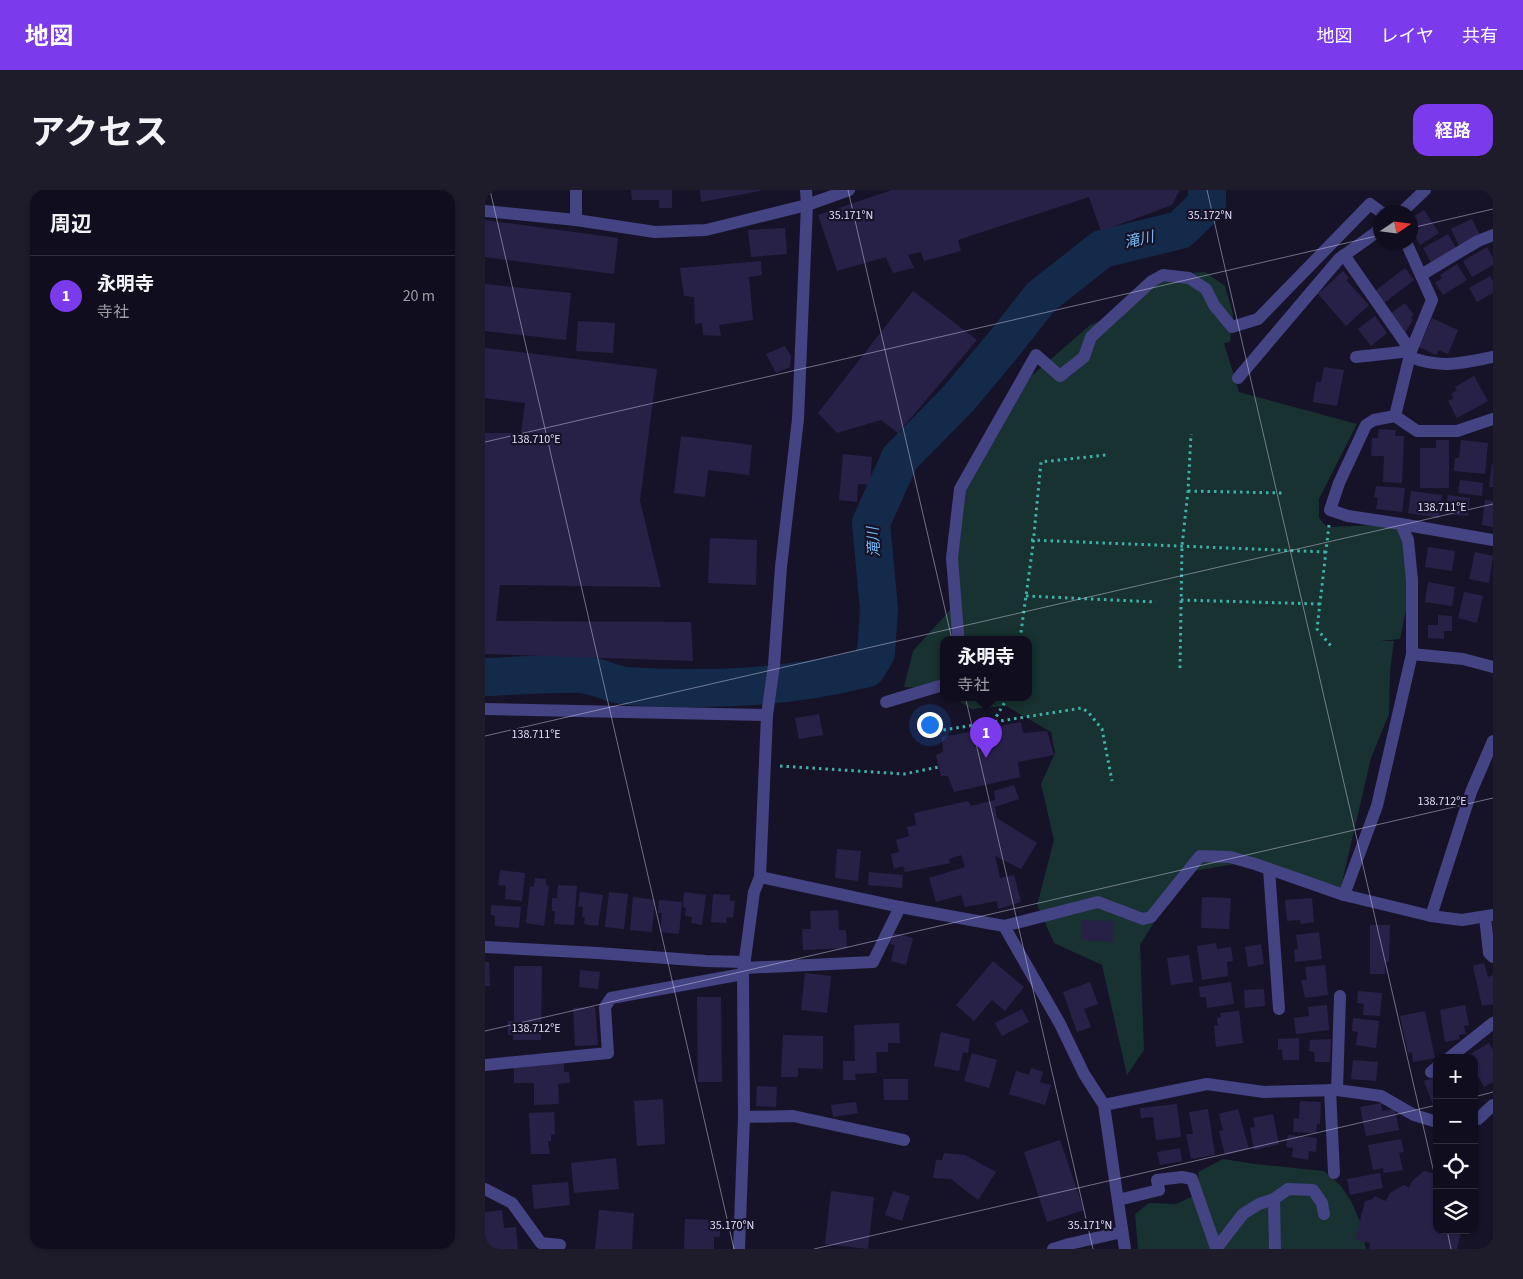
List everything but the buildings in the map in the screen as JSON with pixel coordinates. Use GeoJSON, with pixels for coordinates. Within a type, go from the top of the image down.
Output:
{"type":"FeatureCollection","features":[{"type":"Feature","properties":{"kind":"street"},"geometry":{"type":"LineString","coordinates":[[576,190],[576,220]]}},
{"type":"Feature","properties":{"kind":"street"},"geometry":{"type":"LineString","coordinates":[[739,1249],[744,1117],[744,968],[754,892],[760,877],[767,715],[774,665],[781,568],[798,419],[807,205],[806,190]]}},
{"type":"Feature","properties":{"kind":"street"},"geometry":{"type":"LineString","coordinates":[[485,211],[576,220],[655,232],[706,230],[807,205],[849,190]]}},
{"type":"Feature","properties":{"kind":"street"},"geometry":{"type":"LineString","coordinates":[[1409,205],[1425,190]]}},
{"type":"Feature","properties":{"kind":"street"},"geometry":{"type":"LineString","coordinates":[[957,636],[951,558],[960,489],[1036,355],[1061,376],[1084,357],[1091,337],[1152,281],[1163,275],[1189,278],[1206,289],[1213,305],[1232,327],[1258,319],[1370,204],[1373,206]]}},
{"type":"Feature","properties":{"kind":"street"},"geometry":{"type":"LineString","coordinates":[[1239,378],[1339,259],[1373,235]]}},
{"type":"Feature","properties":{"kind":"street"},"geometry":{"type":"LineString","coordinates":[[1421,275],[1479,241],[1493,235]]}},
{"type":"Feature","properties":{"kind":"street"},"geometry":{"type":"LineString","coordinates":[[1395,416],[1411,354],[1432,300],[1410,250]]}},
{"type":"Feature","properties":{"kind":"street"},"geometry":{"type":"LineString","coordinates":[[1344,255],[1411,354],[1426,363],[1456,364],[1493,356]]}},
{"type":"Feature","properties":{"kind":"street"},"geometry":{"type":"LineString","coordinates":[[1356,357],[1411,354]]}},
{"type":"Feature","properties":{"kind":"street"},"geometry":{"type":"LineString","coordinates":[[1493,419],[1457,430],[1417,431],[1395,416],[1374,420],[1367,425],[1339,483],[1330,510],[1348,516],[1493,540]]}},
{"type":"Feature","properties":{"kind":"street"},"geometry":{"type":"LineString","coordinates":[[1344,895],[1377,806],[1411,654],[1412,580],[1408,540],[1401,524]]}},
{"type":"Feature","properties":{"kind":"street"},"geometry":{"type":"LineString","coordinates":[[1411,654],[1463,659],[1493,667]]}},
{"type":"Feature","properties":{"kind":"street"},"geometry":{"type":"LineString","coordinates":[[886,702],[940,686]]}},
{"type":"Feature","properties":{"kind":"street"},"geometry":{"type":"LineString","coordinates":[[485,709],[767,715]]}},
{"type":"Feature","properties":{"kind":"street"},"geometry":{"type":"LineString","coordinates":[[1431,916],[1471,792],[1493,741]]}},
{"type":"Feature","properties":{"kind":"street"},"geometry":{"type":"LineString","coordinates":[[760,877],[900,907],[1004,926],[1098,902],[1143,919],[1151,917],[1200,856],[1230,858],[1269,869],[1344,895],[1431,916],[1462,920],[1489,916],[1489,953],[1493,957]]}},
{"type":"Feature","properties":{"kind":"street"},"geometry":{"type":"LineString","coordinates":[[1269,869],[1279,1009]]}},
{"type":"Feature","properties":{"kind":"street"},"geometry":{"type":"LineString","coordinates":[[485,1065],[608,1053],[605,1007],[611,998],[744,968],[873,962],[900,907]]}},
{"type":"Feature","properties":{"kind":"street"},"geometry":{"type":"LineString","coordinates":[[1004,926],[1060,1024],[1084,1074],[1104,1105],[1125,1249]]}},
{"type":"Feature","properties":{"kind":"street"},"geometry":{"type":"LineString","coordinates":[[485,947],[706,961],[744,968]]}},
{"type":"Feature","properties":{"kind":"street"},"geometry":{"type":"LineString","coordinates":[[1334,1172],[1334,1090],[1341,996]]}},
{"type":"Feature","properties":{"kind":"street"},"geometry":{"type":"LineString","coordinates":[[1454,1054],[1493,1023]]}},
{"type":"Feature","properties":{"kind":"street"},"geometry":{"type":"LineString","coordinates":[[1104,1105],[1207,1084],[1264,1092],[1334,1090],[1381,1096],[1414,1115],[1433,1121]]}},
{"type":"Feature","properties":{"kind":"street"},"geometry":{"type":"LineString","coordinates":[[1478,1119],[1493,1105]]}},
{"type":"Feature","properties":{"kind":"street"},"geometry":{"type":"LineString","coordinates":[[744,1117],[793,1116],[904,1140]]}},
{"type":"Feature","properties":{"kind":"street"},"geometry":{"type":"LineString","coordinates":[[1118,1200],[1159,1190],[1157,1180],[1182,1177],[1192,1179],[1216,1249]]}},
{"type":"Feature","properties":{"kind":"street"},"geometry":{"type":"LineString","coordinates":[[485,1189],[512,1203],[541,1243],[560,1245]]}},
{"type":"Feature","properties":{"kind":"street"},"geometry":{"type":"LineString","coordinates":[[1216,1249],[1243,1214],[1259,1204],[1273,1199],[1287,1189],[1313,1190],[1322,1203],[1324,1214]]}},
{"type":"Feature","properties":{"kind":"street"},"geometry":{"type":"LineString","coordinates":[[1273,1199],[1275,1249]]}},
{"type":"Feature","properties":{"kind":"street"},"geometry":{"type":"LineString","coordinates":[[1053,1249],[1122,1232]]}},
{"type":"Feature","properties":{"kind":"path"},"geometry":{"type":"LineString","coordinates":[[1179,668],[1182,546],[1188,491],[1191,434]]}},
{"type":"Feature","properties":{"kind":"path"},"geometry":{"type":"LineString","coordinates":[[1020,636],[1041,462],[1106,455]]}},
{"type":"Feature","properties":{"kind":"path"},"geometry":{"type":"LineString","coordinates":[[1188,491],[1282,493]]}},
{"type":"Feature","properties":{"kind":"path"},"geometry":{"type":"LineString","coordinates":[[1330,510],[1317,629],[1331,646]]}},
{"type":"Feature","properties":{"kind":"path"},"geometry":{"type":"LineString","coordinates":[[1032,541],[1326,552]]}},
{"type":"Feature","properties":{"kind":"path"},"geometry":{"type":"LineString","coordinates":[[1026,596],[1156,602]]}},
{"type":"Feature","properties":{"kind":"path"},"geometry":{"type":"LineString","coordinates":[[1181,600],[1320,604]]}},
{"type":"Feature","properties":{"kind":"path"},"geometry":{"type":"LineString","coordinates":[[993,722],[1005,701]]}},
{"type":"Feature","properties":{"kind":"path"},"geometry":{"type":"LineString","coordinates":[[937,731],[1082,708],[1088,712],[1102,729],[1112,781]]}},
{"type":"Feature","properties":{"kind":"path"},"geometry":{"type":"LineString","coordinates":[[764,765],[903,774],[939,767]]}},
{"type":"Feature","properties":{"kind":"green space"},"geometry":{"type":"Polygon","coordinates":[[[1205,272],[1225,286],[1233,314],[1230,342],[1224,343],[1239,392],[1357,424],[1319,499],[1319,518],[1327,527],[1401,524],[1412,580],[1400,639],[1380,641],[1394,641],[1390,671],[1389,714],[1371,758],[1341,887],[1253,861],[1193,871],[1168,900],[1140,945],[1144,1050],[1127,1075],[1102,965],[1054,943],[1037,905],[1054,840],[1041,784],[1055,753],[1051,732],[1006,706],[972,709],[959,701],[1032,701],[1032,636],[940,636],[940,690],[937,688],[904,687],[913,651],[959,600],[948,537],[957,495],[1015,390],[1089,326],[1129,306],[1147,282],[1180,274],[1205,272]]]}},
{"type":"Feature","properties":{"kind":"green space"},"geometry":{"type":"Polygon","coordinates":[[[1223,1159],[1324,1171],[1341,1186],[1351,1201],[1361,1224],[1366,1249],[1138,1249],[1135,1214],[1149,1203],[1176,1204],[1200,1193],[1198,1172],[1223,1159]]]}},
{"type":"Feature","properties":{"kind":"waterway","name":"滝川"},"geometry":{"type":"LineString","coordinates":[[485,677],[580,674],[628,686],[719,688],[808,680],[867,668],[876,653],[879,609],[871,523],[900,458],[959,398],[1041,297],[1102,249],[1180,230],[1207,204],[1207,190]]}},
{"type":"Feature","properties":{"kind":"place","name":"永明寺"},"geometry":{"type":"Point","coordinates":[986,758]}}]}
